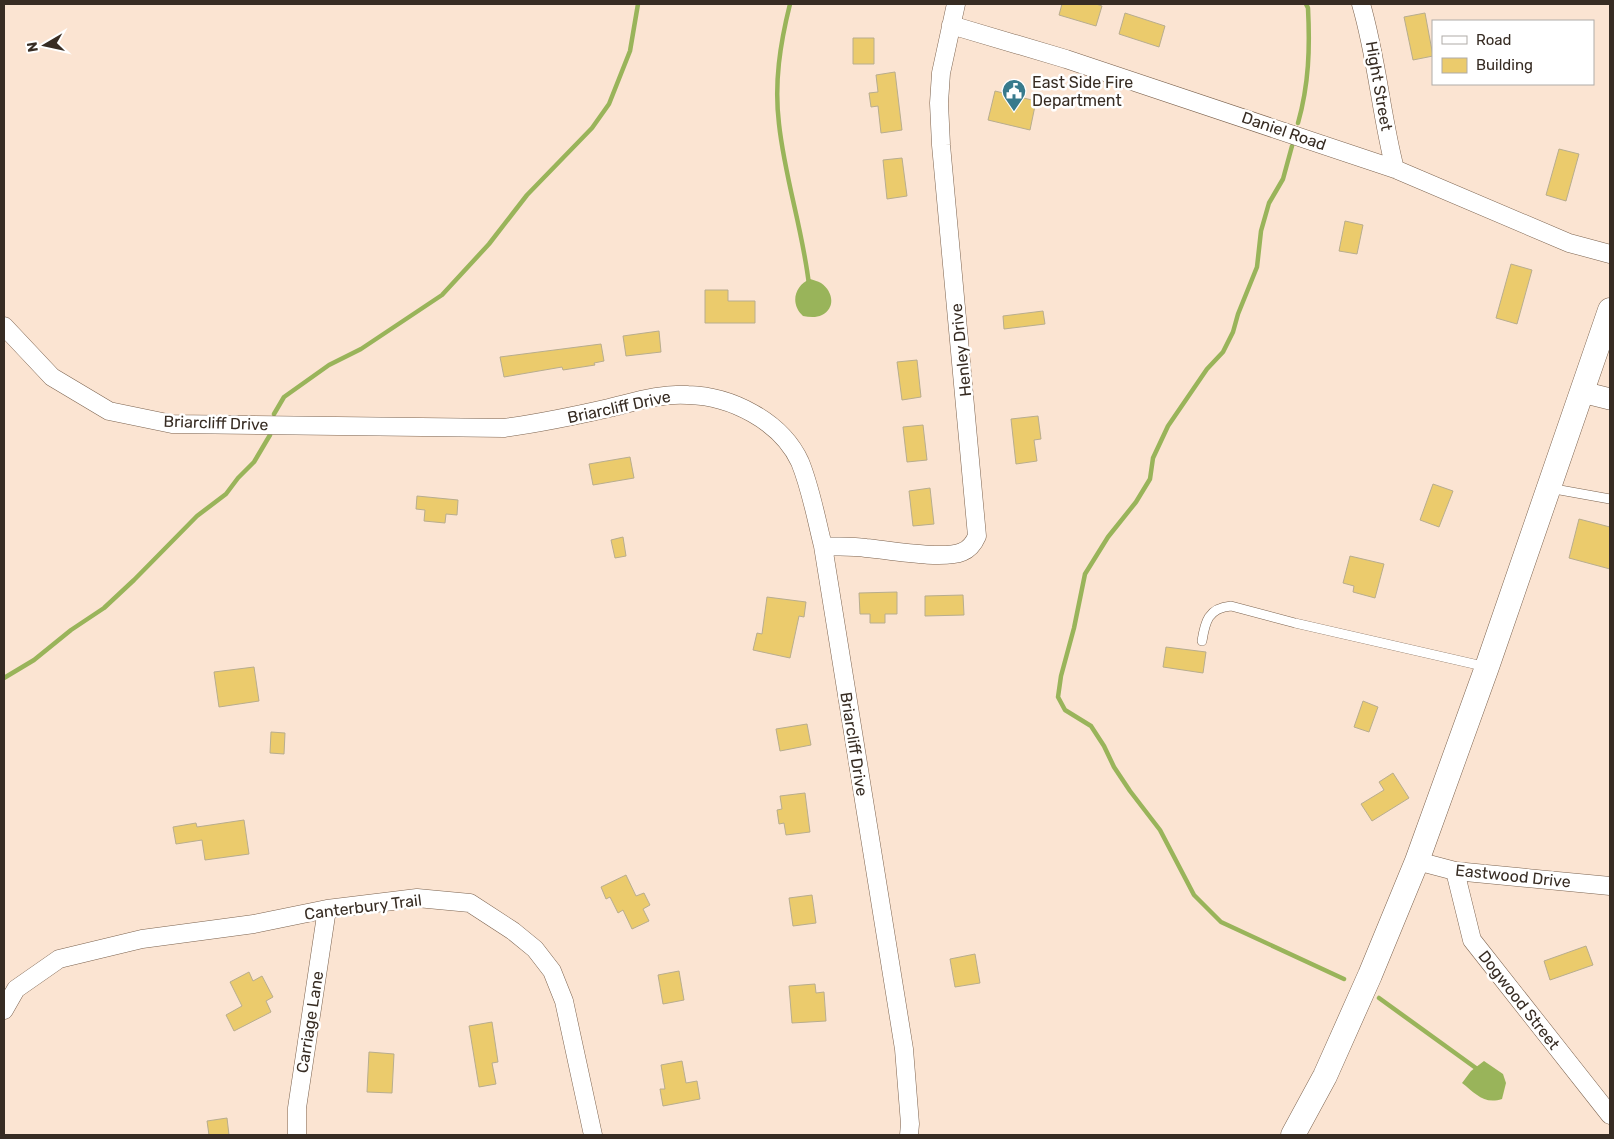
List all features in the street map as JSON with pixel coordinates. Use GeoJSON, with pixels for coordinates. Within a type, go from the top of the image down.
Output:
{"type":"FeatureCollection","features":[{"type":"Feature","properties":{"kind":"main road"},"geometry":{"type":"LineString","coordinates":[[1293,1135],[1325,1076],[1370,975],[1417,861],[1487,667],[1610,310]]}},
{"type":"Feature","properties":{"kind":"street","name":"Henley Drive"},"geometry":{"type":"LineString","coordinates":[[823,546],[954,555],[964,552],[972,546],[978,536],[939,103],[941,73],[956,4]]}},
{"type":"Feature","properties":{"kind":"street","name":"Hight Street"},"geometry":{"type":"LineString","coordinates":[[1361,4],[1372,43],[1395,169]]}},
{"type":"Feature","properties":{"kind":"street","name":"Daniel Road"},"geometry":{"type":"LineString","coordinates":[[951,25],[1066,59],[1395,169],[1569,243],[1610,254]]}},
{"type":"Feature","properties":{"kind":"street","name":"Briarcliff Drive"},"geometry":{"type":"LineString","coordinates":[[4,326],[52,377],[108,411],[172,424],[504,428],[548,422],[659,397],[687,394],[718,399],[746,410],[774,427],[788,443],[799,461],[811,492],[823,546],[871,857],[904,1049],[910,1124],[909,1135]]}},
{"type":"Feature","properties":{"kind":"street"},"geometry":{"type":"LineString","coordinates":[[1582,392],[1610,399]]}},
{"type":"Feature","properties":{"kind":"street","name":"Eastwood Drive"},"geometry":{"type":"LineString","coordinates":[[1417,861],[1455,871],[1610,886]]}},
{"type":"Feature","properties":{"kind":"street","name":"Dogwood Street"},"geometry":{"type":"LineString","coordinates":[[1455,871],[1472,940],[1610,1115]]}},
{"type":"Feature","properties":{"kind":"street","name":"Canterbury Trail"},"geometry":{"type":"LineString","coordinates":[[4,1010],[16,989],[59,959],[142,939],[254,924],[327,909],[417,898],[470,903],[513,931],[535,949],[552,971],[564,1001],[593,1135]]}},
{"type":"Feature","properties":{"kind":"street","name":"Carriage Lane"},"geometry":{"type":"LineString","coordinates":[[298,1135],[297,1108],[327,909]]}},
{"type":"Feature","properties":{"kind":"lane"},"geometry":{"type":"LineString","coordinates":[[1549,488],[1610,499]]}},
{"type":"Feature","properties":{"kind":"lane"},"geometry":{"type":"LineString","coordinates":[[1202,641],[1205,624],[1212,613],[1220,607],[1231,606],[1295,623],[1487,667]]}},
{"type":"Feature","properties":{"kind":"shaded area"},"geometry":{"type":"Polygon","coordinates":[[[810,279],[820,282],[825,286],[831,299],[831,304],[826,312],[817,317],[803,316],[795,301],[800,286],[810,279]]]}},
{"type":"Feature","properties":{"kind":"shaded area"},"geometry":{"type":"Polygon","coordinates":[[[1484,1061],[1503,1074],[1506,1083],[1502,1099],[1490,1100],[1480,1097],[1462,1083],[1471,1071],[1484,1061]]]}},
{"type":"Feature","properties":{"kind":"building"},"geometry":{"type":"Polygon","coordinates":[[[1062,4],[1096,4],[1102,6],[1096,26],[1059,15],[1062,4]]]}},
{"type":"Feature","properties":{"kind":"building"},"geometry":{"type":"Polygon","coordinates":[[[1125,13],[1165,26],[1159,47],[1119,34],[1125,13]]]}},
{"type":"Feature","properties":{"kind":"building"},"geometry":{"type":"Polygon","coordinates":[[[1425,13],[1432,56],[1413,60],[1404,17],[1425,13]]]}},
{"type":"Feature","properties":{"kind":"building"},"geometry":{"type":"Polygon","coordinates":[[[853,38],[874,38],[874,64],[853,64],[853,38]]]}},
{"type":"Feature","properties":{"kind":"building"},"geometry":{"type":"Polygon","coordinates":[[[895,72],[902,130],[881,133],[878,106],[871,107],[869,93],[878,92],[876,75],[895,72]]]}},
{"type":"Feature","properties":{"kind":"building"},"geometry":{"type":"Polygon","coordinates":[[[995,91],[1036,101],[1030,130],[988,120],[995,91]]]}},
{"type":"Feature","properties":{"kind":"building"},"geometry":{"type":"Polygon","coordinates":[[[1559,149],[1579,154],[1566,201],[1546,195],[1559,149]]]}},
{"type":"Feature","properties":{"kind":"building"},"geometry":{"type":"Polygon","coordinates":[[[902,158],[907,196],[887,199],[883,160],[902,158]]]}},
{"type":"Feature","properties":{"kind":"building"},"geometry":{"type":"Polygon","coordinates":[[[1345,221],[1363,225],[1357,254],[1339,251],[1345,221]]]}},
{"type":"Feature","properties":{"kind":"building"},"geometry":{"type":"Polygon","coordinates":[[[1511,264],[1532,270],[1517,324],[1496,318],[1511,264]]]}},
{"type":"Feature","properties":{"kind":"building"},"geometry":{"type":"Polygon","coordinates":[[[705,290],[728,290],[728,301],[755,301],[755,323],[705,323],[705,290]]]}},
{"type":"Feature","properties":{"kind":"building"},"geometry":{"type":"Polygon","coordinates":[[[1043,311],[1045,324],[1004,329],[1003,316],[1043,311]]]}},
{"type":"Feature","properties":{"kind":"building"},"geometry":{"type":"Polygon","coordinates":[[[659,331],[661,352],[626,356],[623,336],[659,331]]]}},
{"type":"Feature","properties":{"kind":"building"},"geometry":{"type":"Polygon","coordinates":[[[601,344],[604,361],[594,363],[595,365],[563,370],[562,367],[504,377],[500,357],[601,344]]]}},
{"type":"Feature","properties":{"kind":"building"},"geometry":{"type":"Polygon","coordinates":[[[917,360],[921,397],[902,400],[897,362],[917,360]]]}},
{"type":"Feature","properties":{"kind":"building"},"geometry":{"type":"Polygon","coordinates":[[[1038,416],[1041,439],[1034,440],[1037,461],[1016,464],[1011,419],[1038,416]]]}},
{"type":"Feature","properties":{"kind":"building"},"geometry":{"type":"Polygon","coordinates":[[[923,425],[927,460],[907,462],[903,427],[923,425]]]}},
{"type":"Feature","properties":{"kind":"building"},"geometry":{"type":"Polygon","coordinates":[[[630,457],[634,478],[593,485],[589,464],[630,457]]]}},
{"type":"Feature","properties":{"kind":"building"},"geometry":{"type":"Polygon","coordinates":[[[1433,484],[1453,491],[1439,527],[1420,520],[1433,484]]]}},
{"type":"Feature","properties":{"kind":"building"},"geometry":{"type":"Polygon","coordinates":[[[930,488],[934,524],[913,526],[909,491],[930,488]]]}},
{"type":"Feature","properties":{"kind":"building"},"geometry":{"type":"Polygon","coordinates":[[[417,496],[458,500],[457,515],[446,514],[445,523],[424,521],[425,510],[416,509],[417,496]]]}},
{"type":"Feature","properties":{"kind":"building"},"geometry":{"type":"Polygon","coordinates":[[[1579,519],[1610,527],[1610,569],[1569,558],[1579,519]]]}},
{"type":"Feature","properties":{"kind":"building"},"geometry":{"type":"Polygon","coordinates":[[[623,537],[626,556],[615,558],[611,540],[623,537]]]}},
{"type":"Feature","properties":{"kind":"building"},"geometry":{"type":"Polygon","coordinates":[[[1350,556],[1384,564],[1375,598],[1353,592],[1354,586],[1343,583],[1350,556]]]}},
{"type":"Feature","properties":{"kind":"building"},"geometry":{"type":"Polygon","coordinates":[[[897,592],[897,614],[885,614],[885,623],[870,623],[870,614],[860,614],[859,593],[897,592]]]}},
{"type":"Feature","properties":{"kind":"building"},"geometry":{"type":"Polygon","coordinates":[[[963,595],[964,615],[925,616],[925,596],[963,595]]]}},
{"type":"Feature","properties":{"kind":"building"},"geometry":{"type":"Polygon","coordinates":[[[767,597],[806,602],[804,617],[799,616],[790,658],[753,650],[757,633],[762,634],[767,597]]]}},
{"type":"Feature","properties":{"kind":"building"},"geometry":{"type":"Polygon","coordinates":[[[1166,647],[1206,652],[1203,673],[1163,667],[1166,647]]]}},
{"type":"Feature","properties":{"kind":"building"},"geometry":{"type":"Polygon","coordinates":[[[254,667],[259,701],[219,707],[214,672],[254,667]]]}},
{"type":"Feature","properties":{"kind":"building"},"geometry":{"type":"Polygon","coordinates":[[[1363,701],[1378,707],[1369,732],[1354,727],[1363,701]]]}},
{"type":"Feature","properties":{"kind":"building"},"geometry":{"type":"Polygon","coordinates":[[[807,724],[811,745],[780,751],[776,729],[807,724]]]}},
{"type":"Feature","properties":{"kind":"building"},"geometry":{"type":"Polygon","coordinates":[[[271,732],[285,733],[284,754],[270,753],[271,732]]]}},
{"type":"Feature","properties":{"kind":"building"},"geometry":{"type":"Polygon","coordinates":[[[1393,773],[1409,798],[1372,821],[1361,804],[1384,790],[1379,782],[1393,773]]]}},
{"type":"Feature","properties":{"kind":"building"},"geometry":{"type":"Polygon","coordinates":[[[805,793],[810,832],[786,835],[784,823],[779,824],[777,810],[782,809],[780,796],[805,793]]]}},
{"type":"Feature","properties":{"kind":"building"},"geometry":{"type":"Polygon","coordinates":[[[244,820],[249,854],[205,860],[202,840],[176,844],[173,827],[196,823],[197,827],[244,820]]]}},
{"type":"Feature","properties":{"kind":"building"},"geometry":{"type":"Polygon","coordinates":[[[626,875],[636,896],[644,893],[650,905],[643,909],[649,921],[632,929],[623,910],[618,913],[610,897],[606,899],[601,887],[626,875]]]}},
{"type":"Feature","properties":{"kind":"building"},"geometry":{"type":"Polygon","coordinates":[[[812,895],[816,923],[793,926],[789,898],[812,895]]]}},
{"type":"Feature","properties":{"kind":"building"},"geometry":{"type":"Polygon","coordinates":[[[1586,946],[1593,965],[1550,980],[1544,961],[1586,946]]]}},
{"type":"Feature","properties":{"kind":"building"},"geometry":{"type":"Polygon","coordinates":[[[975,954],[980,983],[955,987],[950,959],[975,954]]]}},
{"type":"Feature","properties":{"kind":"building"},"geometry":{"type":"Polygon","coordinates":[[[679,971],[684,1000],[663,1004],[658,975],[679,971]]]}},
{"type":"Feature","properties":{"kind":"building"},"geometry":{"type":"Polygon","coordinates":[[[249,972],[253,981],[262,976],[273,997],[266,1001],[271,1012],[234,1031],[226,1015],[242,1006],[230,982],[249,972]]]}},
{"type":"Feature","properties":{"kind":"building"},"geometry":{"type":"Polygon","coordinates":[[[815,984],[816,993],[824,992],[826,1021],[792,1023],[789,986],[815,984]]]}},
{"type":"Feature","properties":{"kind":"building"},"geometry":{"type":"Polygon","coordinates":[[[492,1022],[498,1062],[492,1063],[496,1084],[479,1087],[469,1026],[492,1022]]]}},
{"type":"Feature","properties":{"kind":"building"},"geometry":{"type":"Polygon","coordinates":[[[369,1052],[394,1054],[392,1093],[367,1092],[369,1052]]]}},
{"type":"Feature","properties":{"kind":"building"},"geometry":{"type":"Polygon","coordinates":[[[682,1061],[686,1083],[697,1081],[700,1099],[663,1106],[660,1089],[665,1089],[661,1065],[682,1061]]]}},
{"type":"Feature","properties":{"kind":"building"},"geometry":{"type":"Polygon","coordinates":[[[227,1118],[229,1135],[209,1135],[207,1121],[227,1118]]]}},
{"type":"Feature","properties":{"kind":"waterway"},"geometry":{"type":"LineString","coordinates":[[274,414],[284,397],[329,365],[361,349],[442,295],[489,244],[527,195],[592,128],[609,104],[630,51],[638,4]]}},
{"type":"Feature","properties":{"kind":"waterway"},"geometry":{"type":"LineString","coordinates":[[790,4],[779,64],[777,94],[779,124],[809,285]]}},
{"type":"Feature","properties":{"kind":"waterway"},"geometry":{"type":"LineString","coordinates":[[1298,123],[1302,109],[1309,52],[1309,23],[1306,4]]}},
{"type":"Feature","properties":{"kind":"waterway"},"geometry":{"type":"LineString","coordinates":[[1292,146],[1283,179],[1269,203],[1261,231],[1257,267],[1238,314],[1233,332],[1223,352],[1207,369],[1168,426],[1153,458],[1150,479],[1136,502],[1108,537],[1085,574],[1074,628],[1061,676],[1058,697],[1065,710],[1091,726],[1104,746],[1114,767],[1160,830],[1194,895],[1221,922],[1344,979]]}},
{"type":"Feature","properties":{"kind":"waterway"},"geometry":{"type":"LineString","coordinates":[[4,678],[34,660],[71,630],[104,608],[197,516],[226,494],[238,478],[254,462],[270,435]]}},
{"type":"Feature","properties":{"kind":"waterway"},"geometry":{"type":"LineString","coordinates":[[1379,998],[1480,1071]]}},
{"type":"Feature","properties":{"kind":"place","name":"East Side Fire Department"},"geometry":{"type":"Point","coordinates":[1014,112]}}]}
